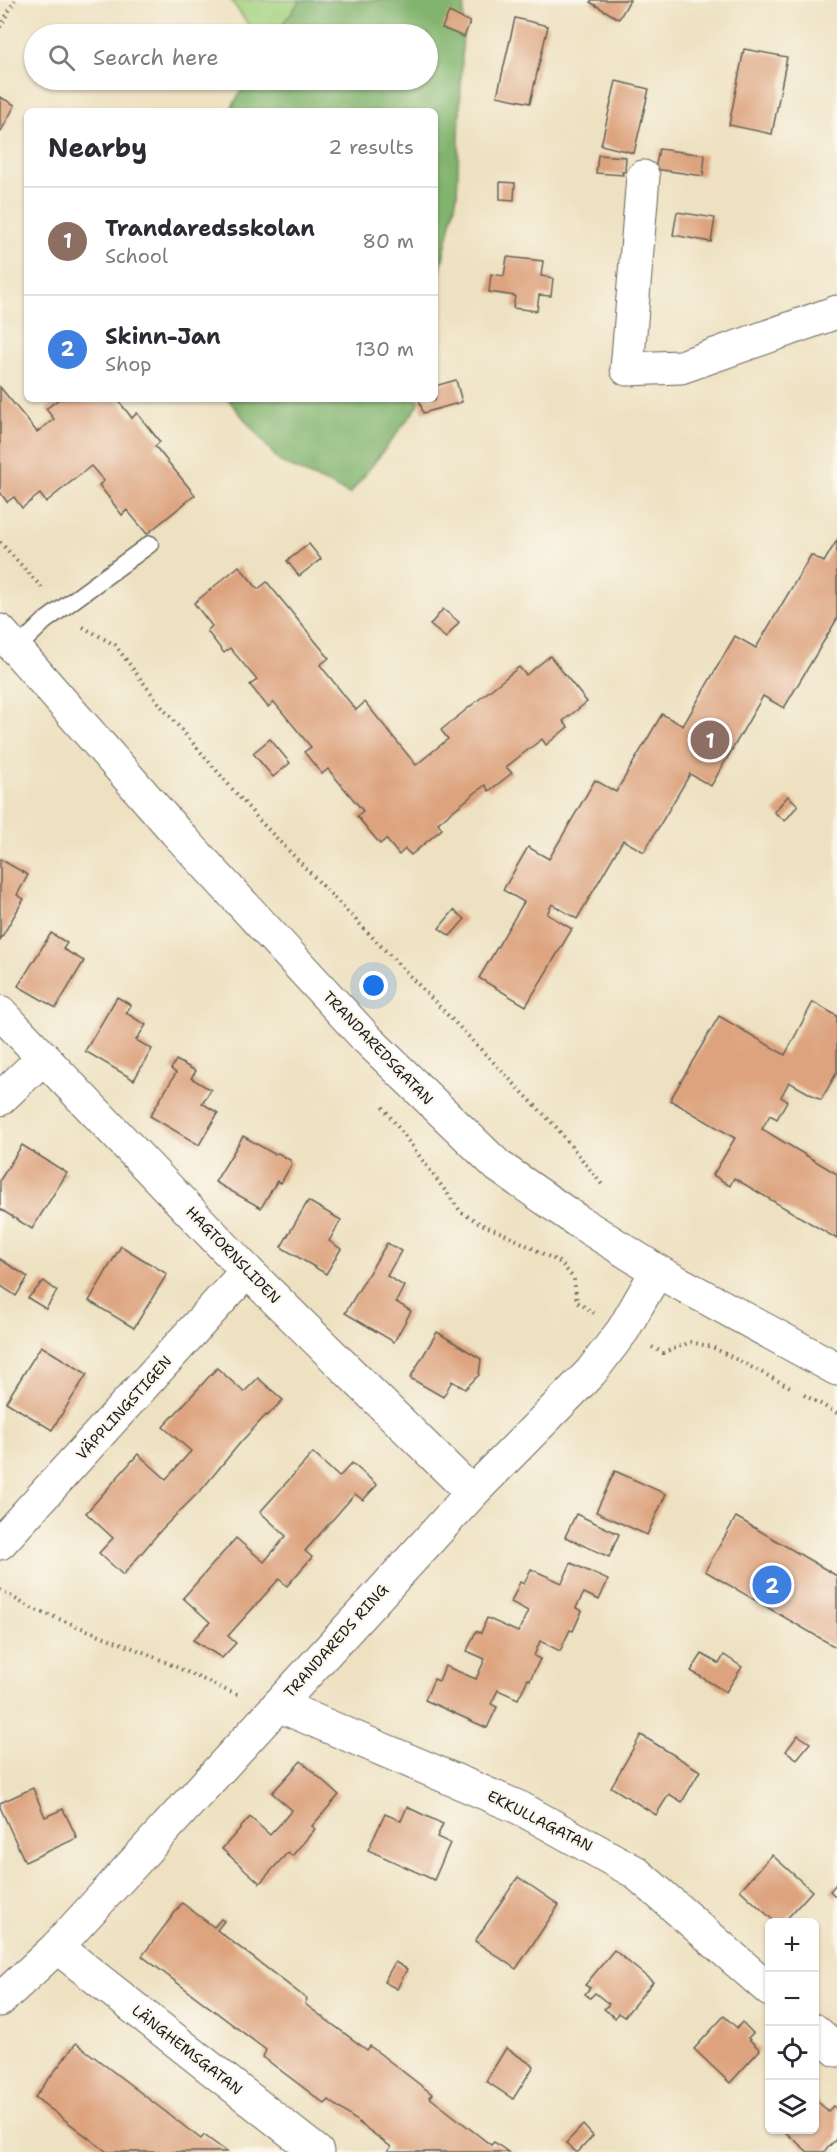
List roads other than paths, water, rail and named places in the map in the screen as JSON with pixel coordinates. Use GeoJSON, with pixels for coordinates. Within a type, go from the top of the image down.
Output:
{"type":"FeatureCollection","features":[{"type":"Feature","properties":{"kind":"street"},"geometry":{"type":"LineString","coordinates":[[643,177],[627,369],[681,367],[837,312]]}},
{"type":"Feature","properties":{"kind":"street","name":"TRANDAREDSGATAN"},"geometry":{"type":"LineString","coordinates":[[8,640],[192,849],[367,1039],[498,1166],[576,1220],[657,1271],[837,1369]]}},
{"type":"Feature","properties":{"kind":"street","name":"HAGTORNSLIDEN"},"geometry":{"type":"LineString","coordinates":[[0,1012],[247,1271],[472,1493]]}},
{"type":"Feature","properties":{"kind":"street"},"geometry":{"type":"LineString","coordinates":[[0,1099],[45,1057]]}},
{"type":"Feature","properties":{"kind":"street","name":"VÄPPLINGSTIGEN"},"geometry":{"type":"LineString","coordinates":[[0,1543],[247,1271]]}},
{"type":"Feature","properties":{"kind":"street","name":"TRANDAREDS RING"},"geometry":{"type":"LineString","coordinates":[[0,2000],[57,1947],[472,1493],[591,1372],[623,1330],[657,1271]]}},
{"type":"Feature","properties":{"kind":"street","name":"EKKULLAGATAN"},"geometry":{"type":"LineString","coordinates":[[278,1705],[520,1808],[635,1872],[765,1986]]}},
{"type":"Feature","properties":{"kind":"street","name":"LÄNGHEMSGATAN"},"geometry":{"type":"LineString","coordinates":[[57,1947],[316,2152]]}},
{"type":"Feature","properties":{"kind":"street"},"geometry":{"type":"LineString","coordinates":[[819,2034],[837,2050]]}},
{"type":"Feature","properties":{"kind":"lane"},"geometry":{"type":"LineString","coordinates":[[8,640],[45,621],[150,544]]}},
{"type":"Feature","properties":{"kind":"place","name":"Trandaredsskolan"},"geometry":{"type":"Point","coordinates":[710,740]}},
{"type":"Feature","properties":{"kind":"place","name":"Skinn-Jan"},"geometry":{"type":"Point","coordinates":[772,1585]}}]}
